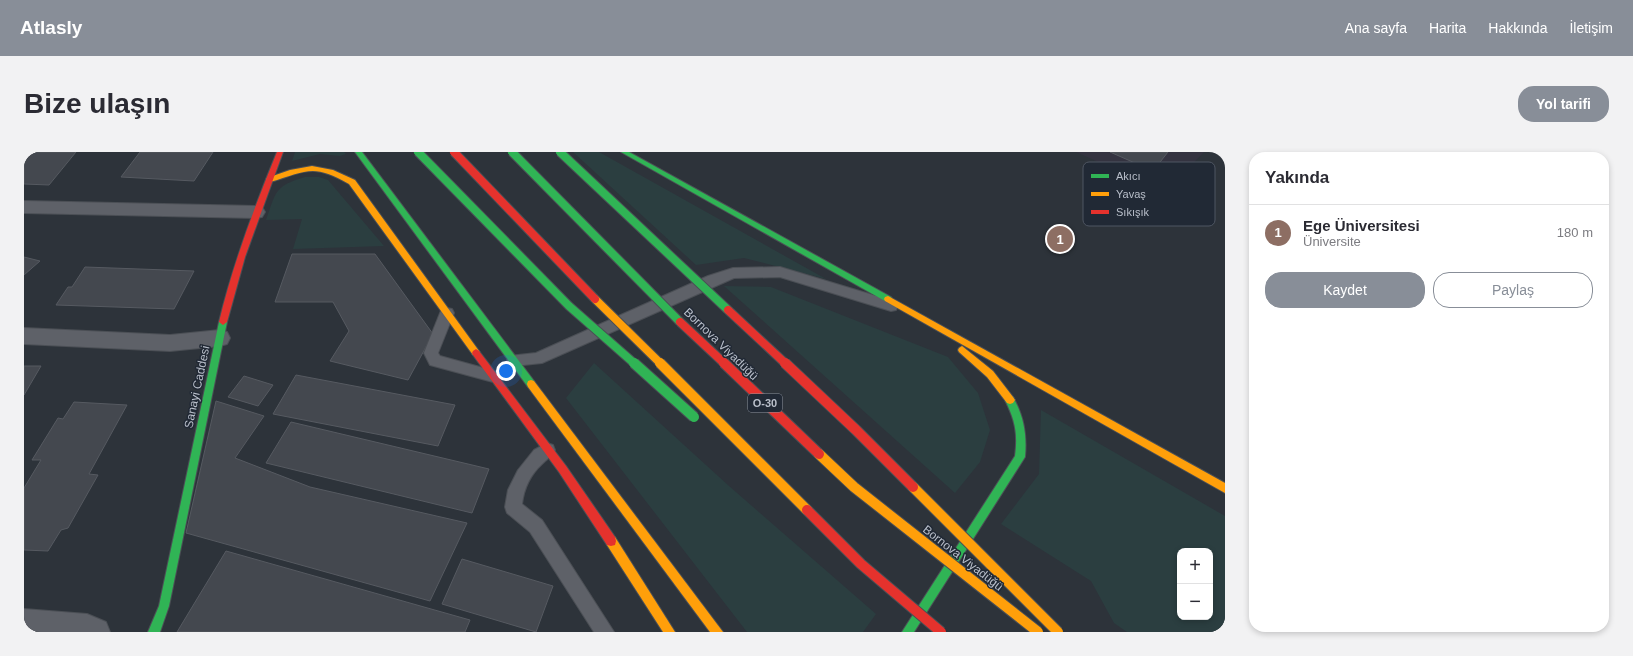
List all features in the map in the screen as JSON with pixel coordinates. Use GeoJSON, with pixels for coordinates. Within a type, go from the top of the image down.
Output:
{"type":"FeatureCollection","features":[{"type":"Feature","properties":{"kind":"main road","name":"Sanayi Caddesi"},"geometry":{"type":"LineString","coordinates":[[154,632],[164,606],[229,295],[256,212],[280,152]]}},
{"type":"Feature","properties":{"kind":"main road"},"geometry":{"type":"LineString","coordinates":[[358,152],[716,632]]}},
{"type":"Feature","properties":{"kind":"main road"},"geometry":{"type":"LineString","coordinates":[[418,152],[569,306],[700,422]]}},
{"type":"Feature","properties":{"kind":"main road"},"geometry":{"type":"LineString","coordinates":[[454,152],[604,308],[862,564]]}},
{"type":"Feature","properties":{"kind":"main road","name":"Bornova Viyadüğü"},"geometry":{"type":"LineString","coordinates":[[512,152],[682,324],[854,487],[1038,632]]}},
{"type":"Feature","properties":{"kind":"main road"},"geometry":{"type":"LineString","coordinates":[[560,152],[856,430],[1058,632]]}},
{"type":"Feature","properties":{"kind":"main road"},"geometry":{"type":"LineString","coordinates":[[624,152],[1225,488]]}},
{"type":"Feature","properties":{"kind":"main road"},"geometry":{"type":"LineString","coordinates":[[270,180],[301,168],[324,167],[337,172],[352,182],[547,450],[580,492],[669,632]]}},
{"type":"Feature","properties":{"kind":"main road"},"geometry":{"type":"LineString","coordinates":[[908,632],[1011,473],[1020,457],[1022,440],[1021,426],[1008,397],[999,384],[972,358],[911,312]]}},
{"type":"Feature","properties":{"kind":"main road"},"geometry":{"type":"LineString","coordinates":[[748,464],[941,632]]}},
{"type":"Feature","properties":{"kind":"street"},"geometry":{"type":"LineString","coordinates":[[24,207],[256,212]]}},
{"type":"Feature","properties":{"kind":"street"},"geometry":{"type":"LineString","coordinates":[[24,336],[170,343],[220,338]]}},
{"type":"Feature","properties":{"kind":"street"},"geometry":{"type":"LineString","coordinates":[[24,622],[87,627],[96,632]]}},
{"type":"Feature","properties":{"kind":"lane"},"geometry":{"type":"LineString","coordinates":[[514,360],[537,359],[713,280],[733,273],[780,272],[911,312]]}},
{"type":"Feature","properties":{"kind":"lane"},"geometry":{"type":"LineString","coordinates":[[447,313],[431,352],[435,361],[493,376]]}},
{"type":"Feature","properties":{"kind":"lane"},"geometry":{"type":"LineString","coordinates":[[547,450],[536,458],[520,478],[514,494],[513,507],[536,526],[605,632]]}},
{"type":"Feature","properties":{"kind":"shaded area"},"geometry":{"type":"Polygon","coordinates":[[[295,152],[344,152],[346,154],[340,156],[320,154],[292,161],[295,152]]]}},
{"type":"Feature","properties":{"kind":"shaded area"},"geometry":{"type":"Polygon","coordinates":[[[573,152],[599,152],[826,279],[744,258],[696,265],[573,152]]]}},
{"type":"Feature","properties":{"kind":"shaded area"},"geometry":{"type":"Polygon","coordinates":[[[1076,152],[1204,152],[1194,162],[1098,162],[1076,152]]]}},
{"type":"Feature","properties":{"kind":"shaded area"},"geometry":{"type":"Polygon","coordinates":[[[305,177],[319,177],[328,180],[384,246],[293,249],[302,219],[266,220],[278,191],[287,184],[305,177]]]}},
{"type":"Feature","properties":{"kind":"shaded area"},"geometry":{"type":"Polygon","coordinates":[[[724,286],[771,287],[948,357],[978,393],[990,430],[980,462],[955,493],[724,286]]]}},
{"type":"Feature","properties":{"kind":"shaded area"},"geometry":{"type":"Polygon","coordinates":[[[594,363],[729,486],[876,614],[863,632],[747,632],[566,398],[594,363]]]}},
{"type":"Feature","properties":{"kind":"shaded area"},"geometry":{"type":"Polygon","coordinates":[[[1041,410],[1225,516],[1225,632],[1127,632],[1114,623],[1091,581],[1001,524],[1039,474],[1041,410]]]}},
{"type":"Feature","properties":{"kind":"building"},"geometry":{"type":"Polygon","coordinates":[[[24,152],[76,152],[49,185],[24,184],[24,152]]]}},
{"type":"Feature","properties":{"kind":"building"},"geometry":{"type":"Polygon","coordinates":[[[140,152],[213,152],[194,181],[121,177],[140,152]]]}},
{"type":"Feature","properties":{"kind":"building"},"geometry":{"type":"Polygon","coordinates":[[[1110,152],[1168,152],[1160,162],[1133,162],[1110,152]]]}},
{"type":"Feature","properties":{"kind":"building"},"geometry":{"type":"Polygon","coordinates":[[[292,254],[375,254],[433,334],[408,380],[330,361],[349,331],[333,302],[275,302],[292,254]]]}},
{"type":"Feature","properties":{"kind":"building"},"geometry":{"type":"Polygon","coordinates":[[[24,257],[40,261],[24,275],[24,257]]]}},
{"type":"Feature","properties":{"kind":"building"},"geometry":{"type":"Polygon","coordinates":[[[85,267],[194,271],[174,309],[56,305],[68,287],[72,287],[85,267]]]}},
{"type":"Feature","properties":{"kind":"building"},"geometry":{"type":"Polygon","coordinates":[[[24,366],[41,366],[24,395],[24,366]]]}},
{"type":"Feature","properties":{"kind":"building"},"geometry":{"type":"Polygon","coordinates":[[[296,375],[455,405],[438,446],[273,414],[296,375]]]}},
{"type":"Feature","properties":{"kind":"building"},"geometry":{"type":"Polygon","coordinates":[[[244,376],[273,385],[258,406],[228,397],[244,376]]]}},
{"type":"Feature","properties":{"kind":"building"},"geometry":{"type":"Polygon","coordinates":[[[216,401],[264,416],[235,458],[310,487],[467,523],[430,601],[186,533],[216,401]]]}},
{"type":"Feature","properties":{"kind":"building"},"geometry":{"type":"Polygon","coordinates":[[[74,402],[127,405],[89,474],[98,475],[68,528],[61,530],[48,551],[24,550],[24,488],[41,460],[32,460],[58,418],[63,419],[74,402]]]}},
{"type":"Feature","properties":{"kind":"building"},"geometry":{"type":"Polygon","coordinates":[[[291,422],[489,469],[472,513],[266,463],[291,422]]]}},
{"type":"Feature","properties":{"kind":"building"},"geometry":{"type":"Polygon","coordinates":[[[226,551],[470,620],[465,632],[177,632],[226,551]]]}},
{"type":"Feature","properties":{"kind":"building"},"geometry":{"type":"Polygon","coordinates":[[[462,559],[553,586],[536,632],[442,604],[462,559]]]}},
{"type":"Feature","properties":{"kind":"traffic: fast"},"geometry":{"type":"LineString","coordinates":[[358,152],[531,384]]}},
{"type":"Feature","properties":{"kind":"traffic: fast"},"geometry":{"type":"LineString","coordinates":[[418,152],[569,306],[694,417]]}},
{"type":"Feature","properties":{"kind":"traffic: fast"},"geometry":{"type":"LineString","coordinates":[[512,152],[680,322]]}},
{"type":"Feature","properties":{"kind":"traffic: fast"},"geometry":{"type":"LineString","coordinates":[[560,152],[728,310]]}},
{"type":"Feature","properties":{"kind":"traffic: fast"},"geometry":{"type":"LineString","coordinates":[[624,152],[888,299]]}},
{"type":"Feature","properties":{"kind":"traffic: fast"},"geometry":{"type":"LineString","coordinates":[[154,632],[164,606],[223,322]]}},
{"type":"Feature","properties":{"kind":"traffic: fast"},"geometry":{"type":"LineString","coordinates":[[908,632],[1020,457],[1021,428],[1017,414],[1010,400]]}},
{"type":"Feature","properties":{"kind":"traffic: slow"},"geometry":{"type":"LineString","coordinates":[[270,180],[302,169],[312,168],[330,171],[352,182],[476,353]]}},
{"type":"Feature","properties":{"kind":"traffic: slow"},"geometry":{"type":"LineString","coordinates":[[595,299],[807,510]]}},
{"type":"Feature","properties":{"kind":"traffic: slow"},"geometry":{"type":"LineString","coordinates":[[888,299],[1225,488]]}},
{"type":"Feature","properties":{"kind":"traffic: slow"},"geometry":{"type":"LineString","coordinates":[[962,350],[990,374],[1010,400]]}},
{"type":"Feature","properties":{"kind":"traffic: slow"},"geometry":{"type":"LineString","coordinates":[[531,384],[717,632]]}},
{"type":"Feature","properties":{"kind":"traffic: slow"},"geometry":{"type":"LineString","coordinates":[[819,454],[854,487],[1038,632]]}},
{"type":"Feature","properties":{"kind":"traffic: slow"},"geometry":{"type":"LineString","coordinates":[[913,487],[1058,632]]}},
{"type":"Feature","properties":{"kind":"traffic: slow"},"geometry":{"type":"LineString","coordinates":[[611,541],[669,632]]}},
{"type":"Feature","properties":{"kind":"traffic: jam"},"geometry":{"type":"LineString","coordinates":[[223,322],[241,257],[280,152]]}},
{"type":"Feature","properties":{"kind":"traffic: jam"},"geometry":{"type":"LineString","coordinates":[[454,152],[595,299]]}},
{"type":"Feature","properties":{"kind":"traffic: jam"},"geometry":{"type":"LineString","coordinates":[[728,310],[856,430],[913,487]]}},
{"type":"Feature","properties":{"kind":"traffic: jam"},"geometry":{"type":"LineString","coordinates":[[680,322],[819,454]]}},
{"type":"Feature","properties":{"kind":"traffic: jam"},"geometry":{"type":"LineString","coordinates":[[476,353],[562,469],[611,541]]}},
{"type":"Feature","properties":{"kind":"traffic: jam"},"geometry":{"type":"LineString","coordinates":[[807,510],[861,564],[941,632]]}},
{"type":"Feature","properties":{"kind":"place","name":"Ege Üniversitesi"},"geometry":{"type":"Point","coordinates":[1060,239]}}]}
